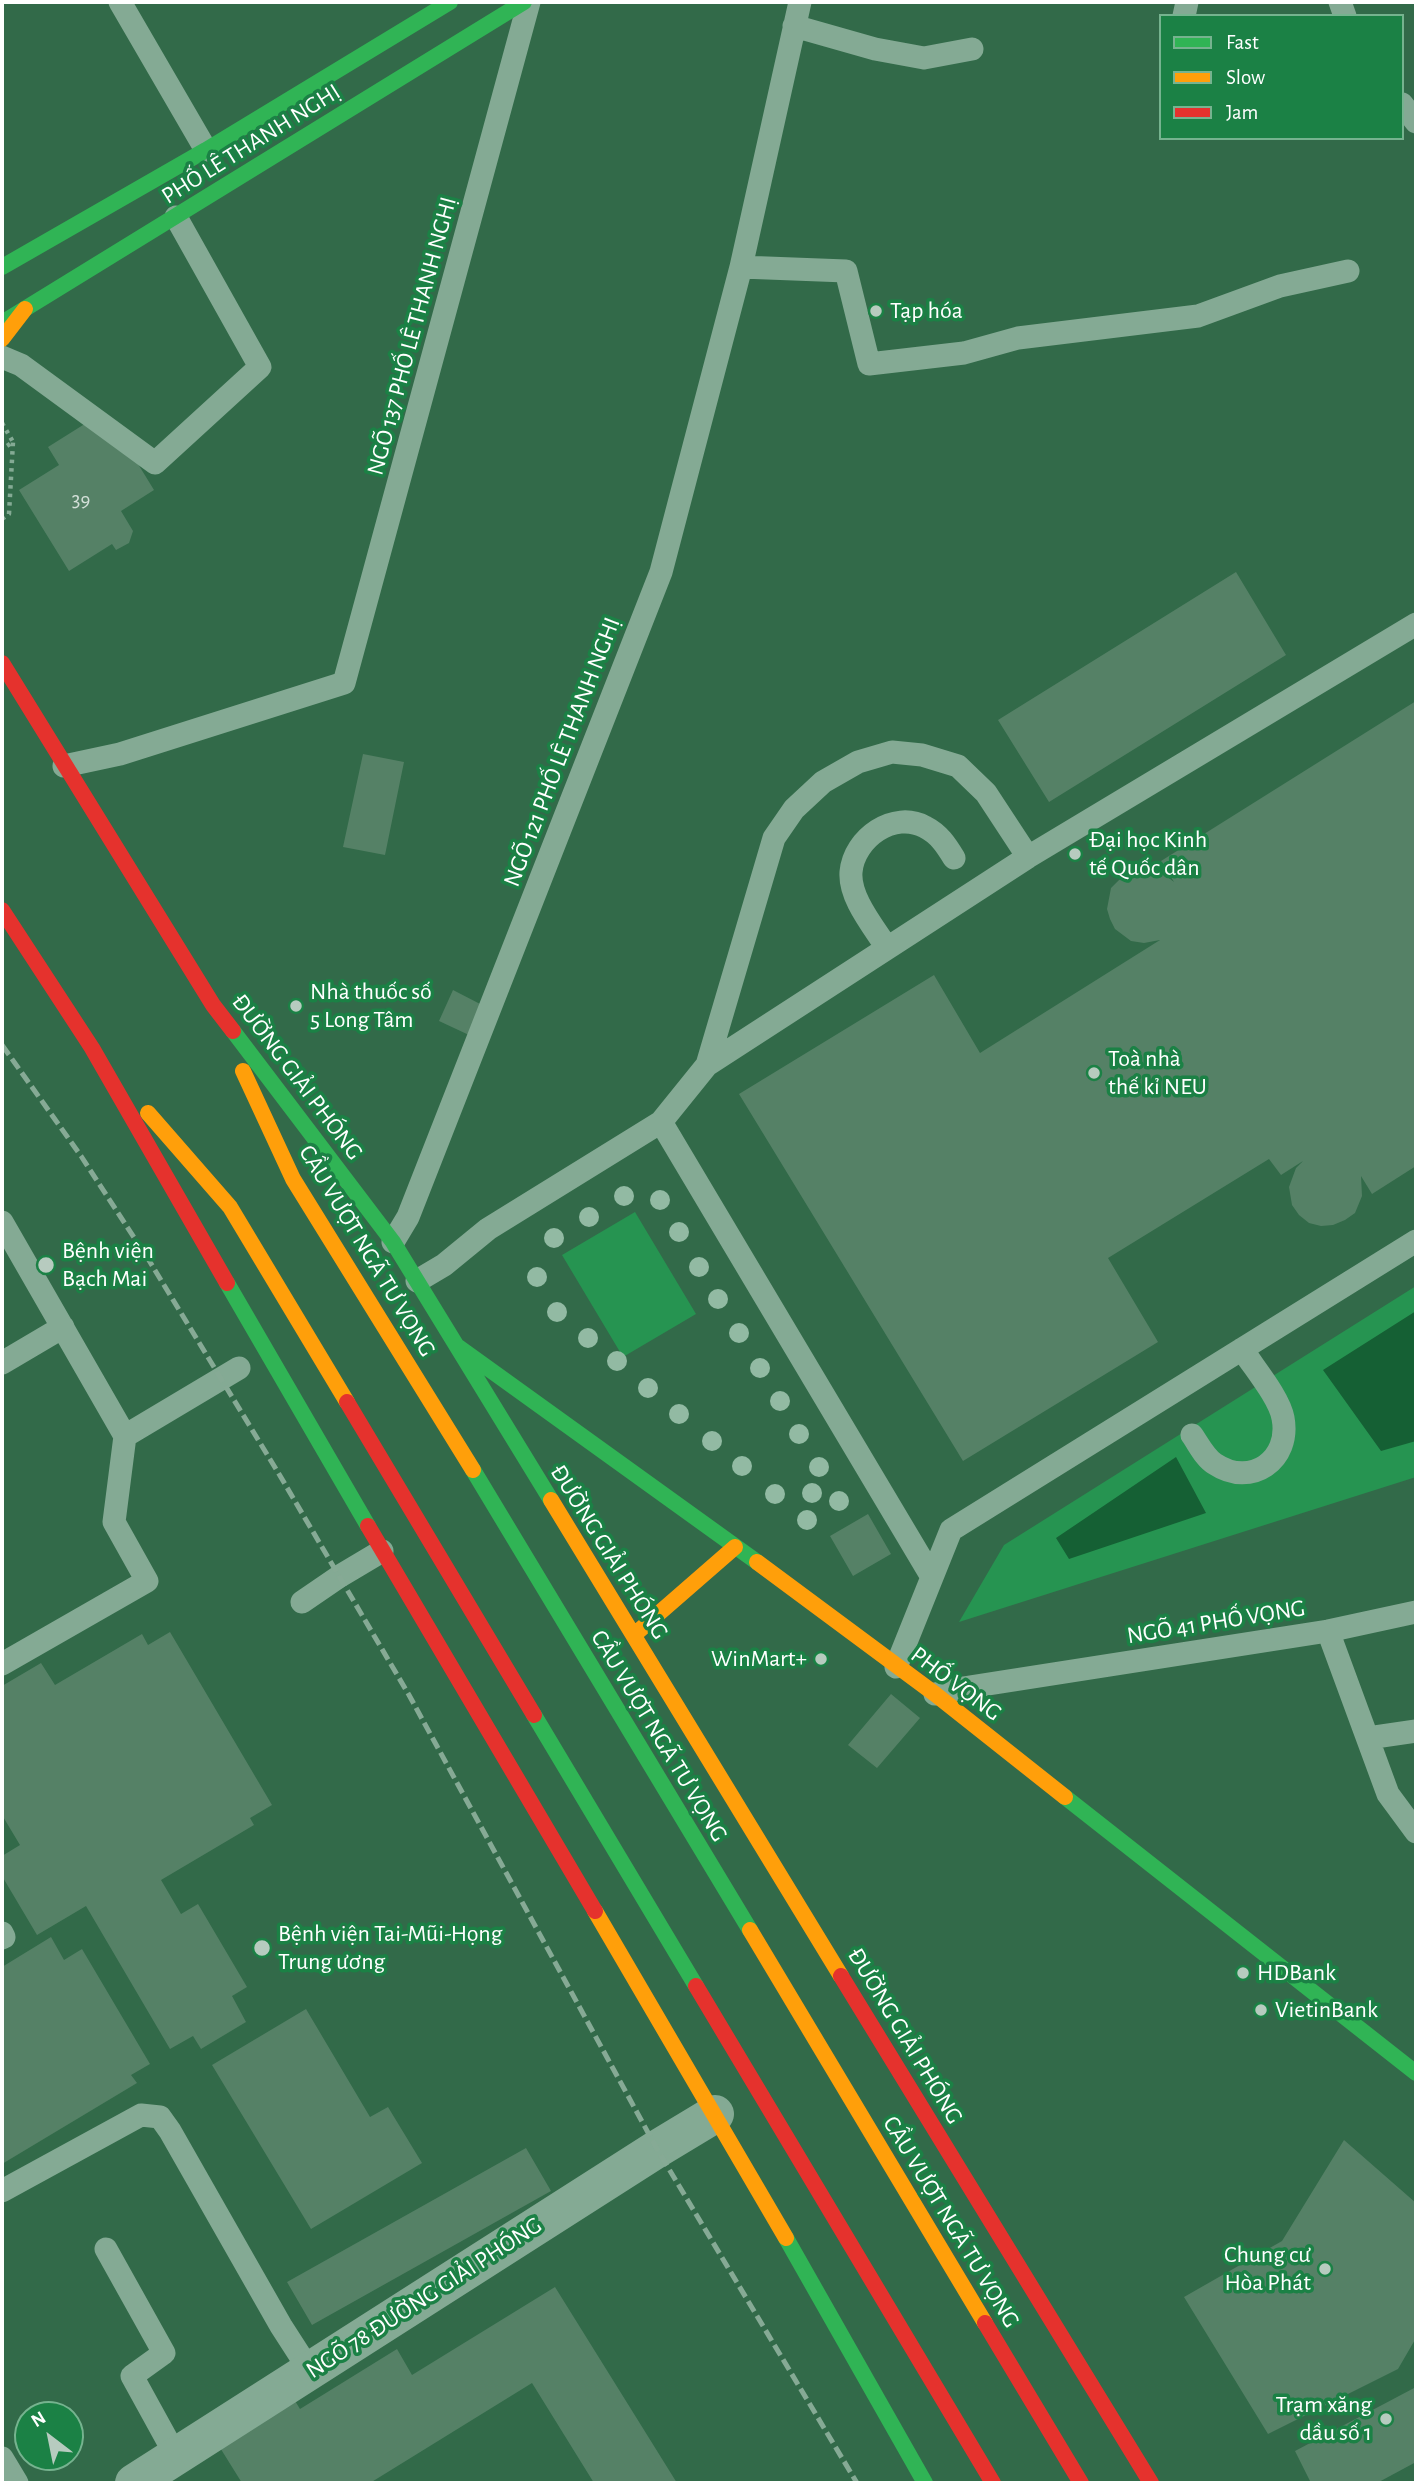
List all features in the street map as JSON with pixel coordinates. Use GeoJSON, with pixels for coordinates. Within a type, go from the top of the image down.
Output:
{"type":"FeatureCollection","features":[{"type":"Feature","properties":{"kind":"main road","name":"PHỐ LÊ THANH NGHỊ"},"geometry":{"type":"LineString","coordinates":[[2,267],[206,150],[450,2]]}},
{"type":"Feature","properties":{"kind":"main road","name":"PHỐ LÊ THANH NGHỊ"},"geometry":{"type":"LineString","coordinates":[[2,323],[527,2]]}},
{"type":"Feature","properties":{"kind":"main road"},"geometry":{"type":"LineString","coordinates":[[2,339],[25,309]]}},
{"type":"Feature","properties":{"kind":"main road","name":"ĐƯỜNG GIẢI PHÓNG"},"geometry":{"type":"LineString","coordinates":[[2,663],[213,1005],[393,1242],[1151,2483]]}},
{"type":"Feature","properties":{"kind":"main road"},"geometry":{"type":"LineString","coordinates":[[2,910],[92,1048],[382,1551],[715,2115],[925,2483]]}},
{"type":"Feature","properties":{"kind":"main road","name":"CẦU VƯỢT NGÃ TƯ VỌNG"},"geometry":{"type":"LineString","coordinates":[[213,1005],[293,1179],[508,1527],[1081,2483]]}},
{"type":"Feature","properties":{"kind":"main road"},"geometry":{"type":"LineString","coordinates":[[92,1048],[230,1207],[993,2483]]}},
{"type":"Feature","properties":{"kind":"main road","name":"PHỐ VỌNG"},"geometry":{"type":"LineString","coordinates":[[457,1346],[935,1694],[1414,2066]]}},
{"type":"Feature","properties":{"kind":"main road"},"geometry":{"type":"LineString","coordinates":[[634,1636],[734,1547]]}},
{"type":"Feature","properties":{"kind":"street","name":"NGÕ 78 ĐƯỜNG GIẢI PHÓNG"},"geometry":{"type":"LineString","coordinates":[[134,2483],[657,2148],[715,2115]]}},
{"type":"Feature","properties":{"kind":"lane"},"geometry":{"type":"LineString","coordinates":[[120,2],[206,150]]}},
{"type":"Feature","properties":{"kind":"lane","name":"NGÕ 137 PHỐ LÊ THANH NGHỊ"},"geometry":{"type":"LineString","coordinates":[[64,766],[120,754],[344,683],[527,2]]}},
{"type":"Feature","properties":{"kind":"lane","name":"NGÕ 121 PHỐ LÊ THANH NGHỊ"},"geometry":{"type":"LineString","coordinates":[[393,1242],[408,1217],[661,572],[741,267],[800,2]]}},
{"type":"Feature","properties":{"kind":"lane"},"geometry":{"type":"LineString","coordinates":[[794,26],[875,49],[924,58],[972,49]]}},
{"type":"Feature","properties":{"kind":"lane"},"geometry":{"type":"LineString","coordinates":[[1404,106],[1416,121]]}},
{"type":"Feature","properties":{"kind":"lane"},"geometry":{"type":"LineString","coordinates":[[2,357],[21,365],[155,463],[260,367],[176,217]]}},
{"type":"Feature","properties":{"kind":"lane"},"geometry":{"type":"LineString","coordinates":[[741,267],[846,271],[869,364],[964,353],[1018,338],[1198,316],[1280,286],[1348,271]]}},
{"type":"Feature","properties":{"kind":"lane"},"geometry":{"type":"LineString","coordinates":[[417,1281],[444,1265],[488,1229],[662,1122],[706,1065],[1028,857],[1416,624]]}},
{"type":"Feature","properties":{"kind":"lane"},"geometry":{"type":"LineString","coordinates":[[706,1065],[774,838],[794,809],[823,782],[858,762],[892,752],[922,755],[957,765],[986,793],[1028,857]]}},
{"type":"Feature","properties":{"kind":"lane"},"geometry":{"type":"LineString","coordinates":[[887,948],[855,897],[851,873],[858,847],[874,832],[900,821],[923,826],[941,838],[954,858]]}},
{"type":"Feature","properties":{"kind":"lane"},"geometry":{"type":"LineString","coordinates":[[662,1122],[932,1577]]}},
{"type":"Feature","properties":{"kind":"lane"},"geometry":{"type":"LineString","coordinates":[[2,1222],[125,1436],[114,1522],[146,1581],[2,1664]]}},
{"type":"Feature","properties":{"kind":"lane"},"geometry":{"type":"LineString","coordinates":[[896,1667],[951,1530],[1416,1241]]}},
{"type":"Feature","properties":{"kind":"lane"},"geometry":{"type":"LineString","coordinates":[[2,1363],[64,1327]]}},
{"type":"Feature","properties":{"kind":"lane"},"geometry":{"type":"LineString","coordinates":[[1192,1435],[1208,1459],[1235,1473],[1252,1472],[1264,1467],[1274,1460],[1280,1450],[1285,1438],[1280,1408],[1242,1349]]}},
{"type":"Feature","properties":{"kind":"lane"},"geometry":{"type":"LineString","coordinates":[[125,1436],[239,1368]]}},
{"type":"Feature","properties":{"kind":"lane"},"geometry":{"type":"LineString","coordinates":[[302,1602],[382,1551]]}},
{"type":"Feature","properties":{"kind":"lane"},"geometry":{"type":"LineString","coordinates":[[1328,1631],[1416,1612]]}},
{"type":"Feature","properties":{"kind":"lane","name":"NGÕ 41 PHỐ VỌNG"},"geometry":{"type":"LineString","coordinates":[[935,1694],[1328,1631],[1388,1794],[1416,1832]]}},
{"type":"Feature","properties":{"kind":"lane"},"geometry":{"type":"LineString","coordinates":[[1368,1738],[1416,1731]]}},
{"type":"Feature","properties":{"kind":"lane"},"geometry":{"type":"LineString","coordinates":[[2,2191],[141,2115],[160,2117],[310,2371]]}},
{"type":"Feature","properties":{"kind":"lane"},"geometry":{"type":"LineString","coordinates":[[106,2249],[164,2353],[132,2376],[176,2456]]}},
{"type":"Feature","properties":{"kind":"lane"},"geometry":{"type":"LineString","coordinates":[[2,2458],[17,2483]]}},
{"type":"Feature","properties":{"kind":"path"},"geometry":{"type":"LineString","coordinates":[[2,423],[13,442],[9,514],[2,519]]}},
{"type":"Feature","properties":{"kind":"path"},"geometry":{"type":"LineString","coordinates":[[2,449],[13,442]]}},
{"type":"Feature","properties":{"kind":"shaded area"},"geometry":{"type":"Polygon","coordinates":[[[635,1212],[696,1314],[623,1357],[562,1255],[635,1212]]]}},
{"type":"Feature","properties":{"kind":"shaded area"},"geometry":{"type":"Polygon","coordinates":[[[1416,1286],[1416,1477],[959,1622],[1004,1545],[1416,1286]]]}},
{"type":"Feature","properties":{"kind":"shaded area"},"geometry":{"type":"Polygon","coordinates":[[[1416,1311],[1416,1441],[1381,1451],[1323,1370],[1416,1311]]]}},
{"type":"Feature","properties":{"kind":"shaded area"},"geometry":{"type":"Polygon","coordinates":[[[1176,1457],[1206,1513],[1069,1559],[1056,1538],[1176,1457]]]}},
{"type":"Feature","properties":{"kind":"building"},"geometry":{"type":"Polygon","coordinates":[[[91,420],[127,446],[154,490],[121,511],[133,531],[129,543],[116,550],[112,544],[69,571],[19,490],[59,465],[48,447],[91,420]]]}},
{"type":"Feature","properties":{"kind":"building"},"geometry":{"type":"Polygon","coordinates":[[[1236,572],[1286,655],[1049,802],[998,720],[1236,572]]]}},
{"type":"Feature","properties":{"kind":"building","name":"Toà nhà thế kỉ NEU"},"geometry":{"type":"Polygon","coordinates":[[[1416,701],[1416,1166],[1372,1194],[1361,1176],[1362,1196],[1355,1213],[1333,1225],[1321,1226],[1309,1223],[1292,1205],[1289,1187],[1296,1168],[1303,1161],[1281,1175],[1269,1159],[1108,1258],[1158,1342],[963,1461],[739,1094],[934,975],[980,1053],[1160,940],[1144,943],[1131,941],[1115,929],[1107,909],[1111,888],[1126,873],[1136,869],[1153,869],[1174,882],[1161,861],[1416,701]]]}},
{"type":"Feature","properties":{"kind":"building"},"geometry":{"type":"Polygon","coordinates":[[[363,754],[404,762],[385,855],[343,847],[363,754]]]}},
{"type":"Feature","properties":{"kind":"building"},"geometry":{"type":"Polygon","coordinates":[[[453,990],[484,1006],[469,1035],[439,1021],[453,990]]]}},
{"type":"Feature","properties":{"kind":"building"},"geometry":{"type":"Polygon","coordinates":[[[868,1514],[891,1554],[853,1576],[830,1536],[868,1514]]]}},
{"type":"Feature","properties":{"kind":"building"},"geometry":{"type":"Polygon","coordinates":[[[170,1632],[272,1805],[250,1818],[254,1825],[161,1880],[181,1914],[198,1904],[247,1987],[232,1996],[246,2022],[201,2049],[193,2036],[170,2049],[86,1906],[37,1935],[2,1876],[2,1856],[20,1845],[2,1815],[2,1686],[41,1663],[55,1685],[142,1634],[148,1645],[170,1632]]]}},
{"type":"Feature","properties":{"kind":"building"},"geometry":{"type":"Polygon","coordinates":[[[891,1694],[920,1718],[877,1768],[848,1745],[891,1694]]]}},
{"type":"Feature","properties":{"kind":"building"},"geometry":{"type":"Polygon","coordinates":[[[51,1937],[64,1960],[82,1949],[150,2064],[131,2075],[137,2083],[2,2164],[2,1967],[51,1937]]]}},
{"type":"Feature","properties":{"kind":"building"},"geometry":{"type":"Polygon","coordinates":[[[306,2009],[370,2117],[388,2107],[422,2163],[311,2229],[212,2065],[306,2009]]]}},
{"type":"Feature","properties":{"kind":"building","name":"Chung cư Hòa Phát"},"geometry":{"type":"Polygon","coordinates":[[[1344,2140],[1416,2203],[1416,2338],[1398,2369],[1268,2434],[1184,2297],[1282,2241],[1344,2140]]]}},
{"type":"Feature","properties":{"kind":"building"},"geometry":{"type":"Polygon","coordinates":[[[526,2148],[551,2191],[312,2325],[287,2282],[526,2148]]]}},
{"type":"Feature","properties":{"kind":"building"},"geometry":{"type":"Polygon","coordinates":[[[555,2287],[677,2483],[594,2483],[532,2383],[370,2483],[242,2483],[214,2438],[289,2391],[300,2409],[397,2349],[412,2375],[555,2287]]]}},
{"type":"Feature","properties":{"kind":"building","name":"Trạm xăng dầu số 1"},"geometry":{"type":"Polygon","coordinates":[[[1416,2387],[1416,2462],[1377,2483],[1311,2483],[1295,2451],[1416,2387]]]}},
{"type":"Feature","properties":{"kind":"railway"},"geometry":{"type":"LineString","coordinates":[[2,1045],[81,1156],[150,1262],[279,1474],[409,1695],[657,2149],[857,2483]]}},
{"type":"Feature","properties":{"kind":"traffic: fast"},"geometry":{"type":"LineString","coordinates":[[2,267],[206,150],[450,2]]}},
{"type":"Feature","properties":{"kind":"traffic: fast"},"geometry":{"type":"LineString","coordinates":[[2,323],[524,2]]}},
{"type":"Feature","properties":{"kind":"traffic: fast"},"geometry":{"type":"LineString","coordinates":[[233,1031],[393,1242],[551,1500]]}},
{"type":"Feature","properties":{"kind":"traffic: fast"},"geometry":{"type":"LineString","coordinates":[[227,1283],[368,1526]]}},
{"type":"Feature","properties":{"kind":"traffic: fast"},"geometry":{"type":"LineString","coordinates":[[457,1346],[757,1562]]}},
{"type":"Feature","properties":{"kind":"traffic: fast"},"geometry":{"type":"LineString","coordinates":[[473,1470],[750,1930]]}},
{"type":"Feature","properties":{"kind":"traffic: fast"},"geometry":{"type":"LineString","coordinates":[[534,1715],[696,1986]]}},
{"type":"Feature","properties":{"kind":"traffic: fast"},"geometry":{"type":"LineString","coordinates":[[1065,1797],[1416,2073]]}},
{"type":"Feature","properties":{"kind":"traffic: fast"},"geometry":{"type":"LineString","coordinates":[[786,2238],[925,2483]]}},
{"type":"Feature","properties":{"kind":"traffic: slow"},"geometry":{"type":"LineString","coordinates":[[2,339],[25,309]]}},
{"type":"Feature","properties":{"kind":"traffic: slow"},"geometry":{"type":"LineString","coordinates":[[243,1071],[293,1179],[473,1470]]}},
{"type":"Feature","properties":{"kind":"traffic: slow"},"geometry":{"type":"LineString","coordinates":[[148,1113],[230,1207],[347,1402]]}},
{"type":"Feature","properties":{"kind":"traffic: slow"},"geometry":{"type":"LineString","coordinates":[[551,1500],[841,1976]]}},
{"type":"Feature","properties":{"kind":"traffic: slow"},"geometry":{"type":"LineString","coordinates":[[634,1635],[735,1547]]}},
{"type":"Feature","properties":{"kind":"traffic: slow"},"geometry":{"type":"LineString","coordinates":[[757,1562],[935,1694],[1065,1797]]}},
{"type":"Feature","properties":{"kind":"traffic: slow"},"geometry":{"type":"LineString","coordinates":[[595,1911],[786,2238]]}},
{"type":"Feature","properties":{"kind":"traffic: slow"},"geometry":{"type":"LineString","coordinates":[[750,1930],[985,2323]]}},
{"type":"Feature","properties":{"kind":"traffic: jam"},"geometry":{"type":"LineString","coordinates":[[2,663],[213,1005],[233,1031]]}},
{"type":"Feature","properties":{"kind":"traffic: jam"},"geometry":{"type":"LineString","coordinates":[[2,910],[92,1048],[227,1283]]}},
{"type":"Feature","properties":{"kind":"traffic: jam"},"geometry":{"type":"LineString","coordinates":[[347,1402],[534,1715]]}},
{"type":"Feature","properties":{"kind":"traffic: jam"},"geometry":{"type":"LineString","coordinates":[[368,1526],[595,1911]]}},
{"type":"Feature","properties":{"kind":"traffic: jam"},"geometry":{"type":"LineString","coordinates":[[841,1976],[1151,2483]]}},
{"type":"Feature","properties":{"kind":"traffic: jam"},"geometry":{"type":"LineString","coordinates":[[696,1986],[993,2483]]}},
{"type":"Feature","properties":{"kind":"traffic: jam"},"geometry":{"type":"LineString","coordinates":[[985,2323],[1081,2483]]}},
{"type":"Feature","properties":{"kind":"place","name":"Tạp hóa"},"geometry":{"type":"Point","coordinates":[876,311]}},
{"type":"Feature","properties":{"kind":"place","name":"Đại học Kinh tế Quốc dân"},"geometry":{"type":"Point","coordinates":[1075,854]}},
{"type":"Feature","properties":{"kind":"place","name":"Nhà thuốc số 5 Long Tâm"},"geometry":{"type":"Point","coordinates":[296,1006]}},
{"type":"Feature","properties":{"kind":"place","name":"Toà nhà thế kỉ NEU"},"geometry":{"type":"Point","coordinates":[1094,1073]}},
{"type":"Feature","properties":{"kind":"place","name":"Bệnh viện Bạch Mai"},"geometry":{"type":"Point","coordinates":[46,1265]}},
{"type":"Feature","properties":{"kind":"place","name":"WinMart+"},"geometry":{"type":"Point","coordinates":[821,1659]}},
{"type":"Feature","properties":{"kind":"place","name":"Bệnh viện Tai-Mũi-Họng Trung ương"},"geometry":{"type":"Point","coordinates":[262,1948]}},
{"type":"Feature","properties":{"kind":"place","name":"HDBank"},"geometry":{"type":"Point","coordinates":[1243,1973]}},
{"type":"Feature","properties":{"kind":"place","name":"VietinBank"},"geometry":{"type":"Point","coordinates":[1261,2010]}},
{"type":"Feature","properties":{"kind":"place","name":"Chung cư Hòa Phát"},"geometry":{"type":"Point","coordinates":[1325,2269]}},
{"type":"Feature","properties":{"kind":"place","name":"Trạm xăng dầu số 1"},"geometry":{"type":"Point","coordinates":[1386,2419]}}]}
